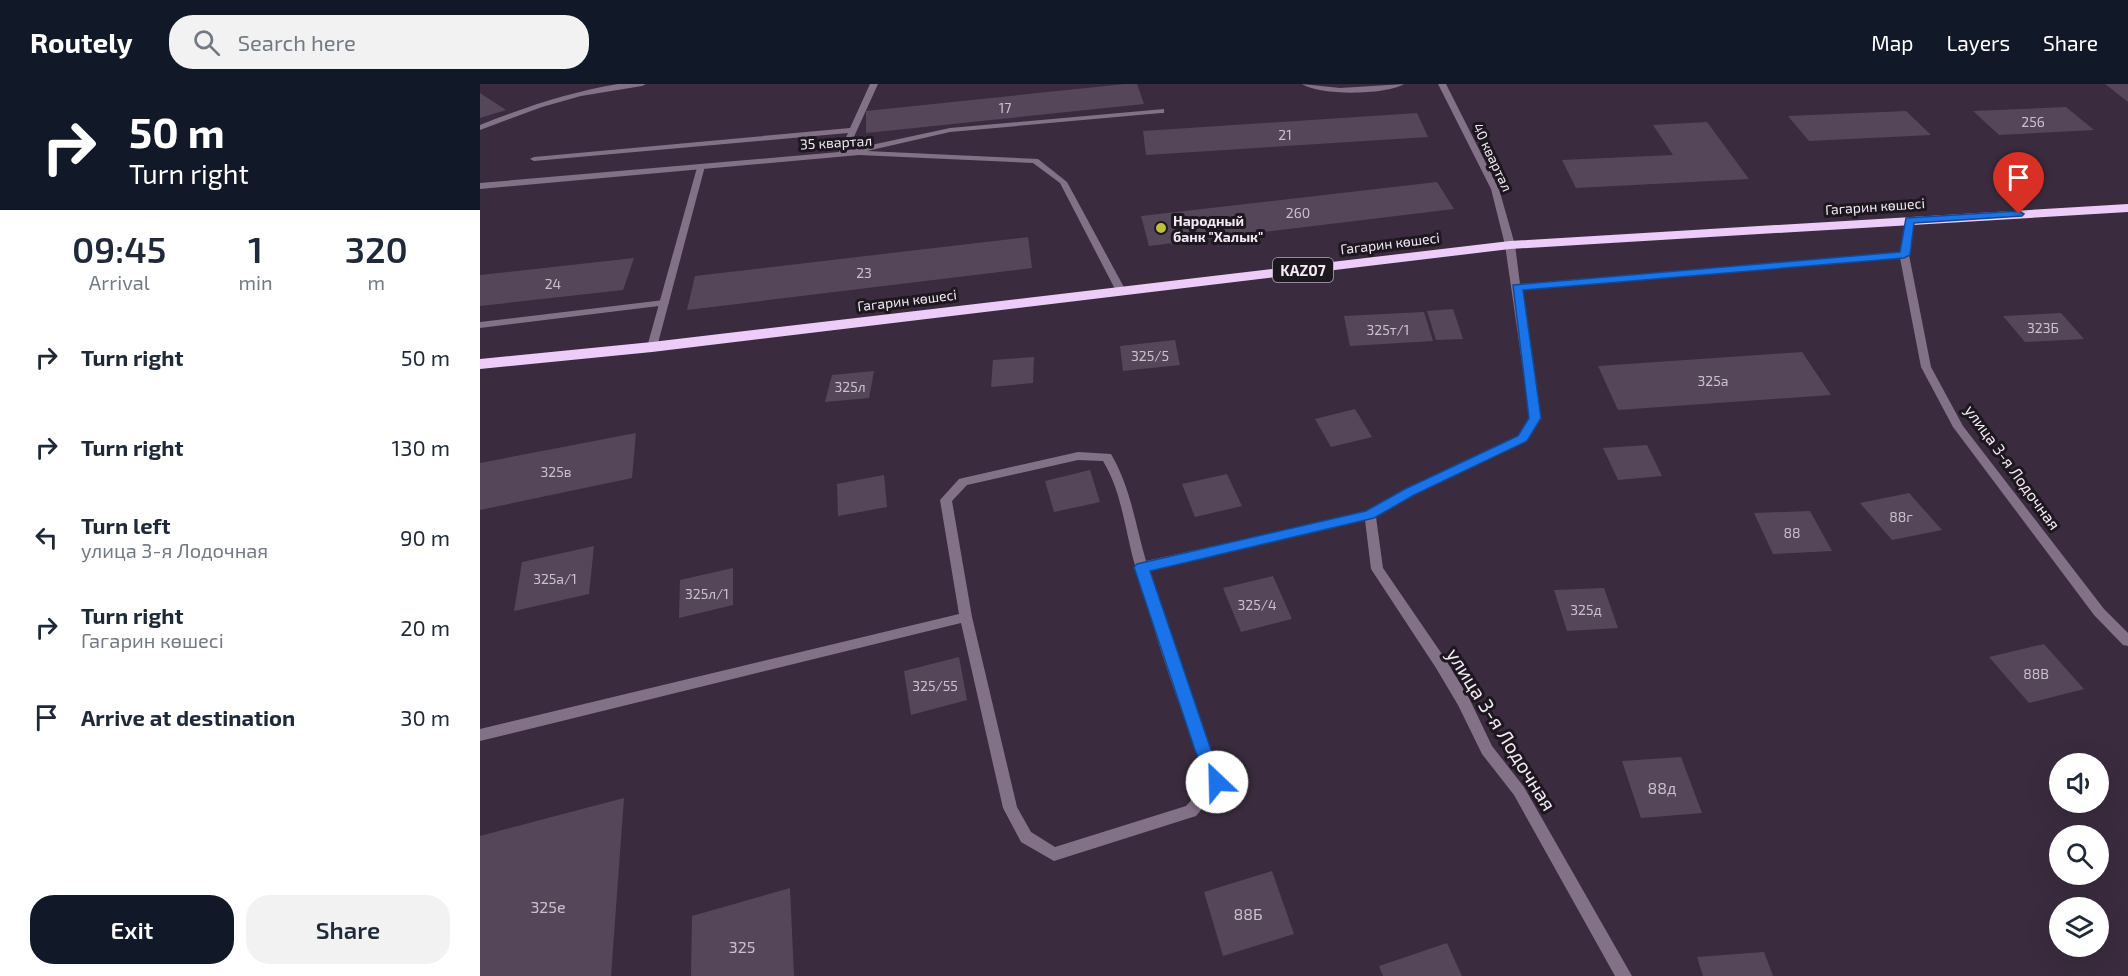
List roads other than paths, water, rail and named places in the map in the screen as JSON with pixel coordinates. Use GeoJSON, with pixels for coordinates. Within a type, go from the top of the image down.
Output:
{"type":"FeatureCollection","features":[{"type":"Feature","properties":{"kind":"highway","name":"Гагарин көшесі"},"geometry":{"type":"LineString","coordinates":[[480,364],[651,347],[1510,245],[2128,208]]}},
{"type":"Feature","properties":{"kind":"street"},"geometry":{"type":"LineString","coordinates":[[480,128],[542,104],[607,86],[642,84]]}},
{"type":"Feature","properties":{"kind":"street"},"geometry":{"type":"LineString","coordinates":[[842,154],[874,84]]}},
{"type":"Feature","properties":{"kind":"street"},"geometry":{"type":"LineString","coordinates":[[1306,84],[1314,87],[1355,90],[1400,84]]}},
{"type":"Feature","properties":{"kind":"street","name":"40 квартал"},"geometry":{"type":"LineString","coordinates":[[1142,567],[1370,515],[1410,492],[1523,438],[1535,418],[1510,245],[1495,189],[1442,84]]}},
{"type":"Feature","properties":{"kind":"street"},"geometry":{"type":"LineString","coordinates":[[842,154],[950,130],[1161,111]]}},
{"type":"Feature","properties":{"kind":"street"},"geometry":{"type":"LineString","coordinates":[[534,159],[853,130]]}},
{"type":"Feature","properties":{"kind":"street","name":"35 квартал"},"geometry":{"type":"LineString","coordinates":[[480,186],[842,154],[1035,161],[1063,182],[1120,291]]}},
{"type":"Feature","properties":{"kind":"street"},"geometry":{"type":"LineString","coordinates":[[651,347],[701,166]]}},
{"type":"Feature","properties":{"kind":"street","name":"улица 3-я Лодочная"},"geometry":{"type":"LineString","coordinates":[[1910,220],[1904,255],[1926,367],[1958,427],[2099,612],[2128,641]]}},
{"type":"Feature","properties":{"kind":"street"},"geometry":{"type":"LineString","coordinates":[[1517,287],[1904,255]]}},
{"type":"Feature","properties":{"kind":"street"},"geometry":{"type":"LineString","coordinates":[[480,325],[664,303]]}},
{"type":"Feature","properties":{"kind":"street"},"geometry":{"type":"LineString","coordinates":[[1078,456],[1107,457],[1119,476],[1142,567],[1203,750],[1217,782],[1191,811],[1054,854],[1026,837],[1010,808],[966,617],[946,500],[963,482],[1078,456]]}},
{"type":"Feature","properties":{"kind":"street","name":"улица 3-я Лодочная"},"geometry":{"type":"LineString","coordinates":[[1370,515],[1377,569],[1441,664],[1464,702],[1487,750],[1519,791],[1624,976]]}},
{"type":"Feature","properties":{"kind":"street"},"geometry":{"type":"LineString","coordinates":[[480,735],[966,617]]}},
{"type":"Feature","properties":{"kind":"place","name":"Народный банк \"Халык\""},"geometry":{"type":"Point","coordinates":[1161,228]}}]}
